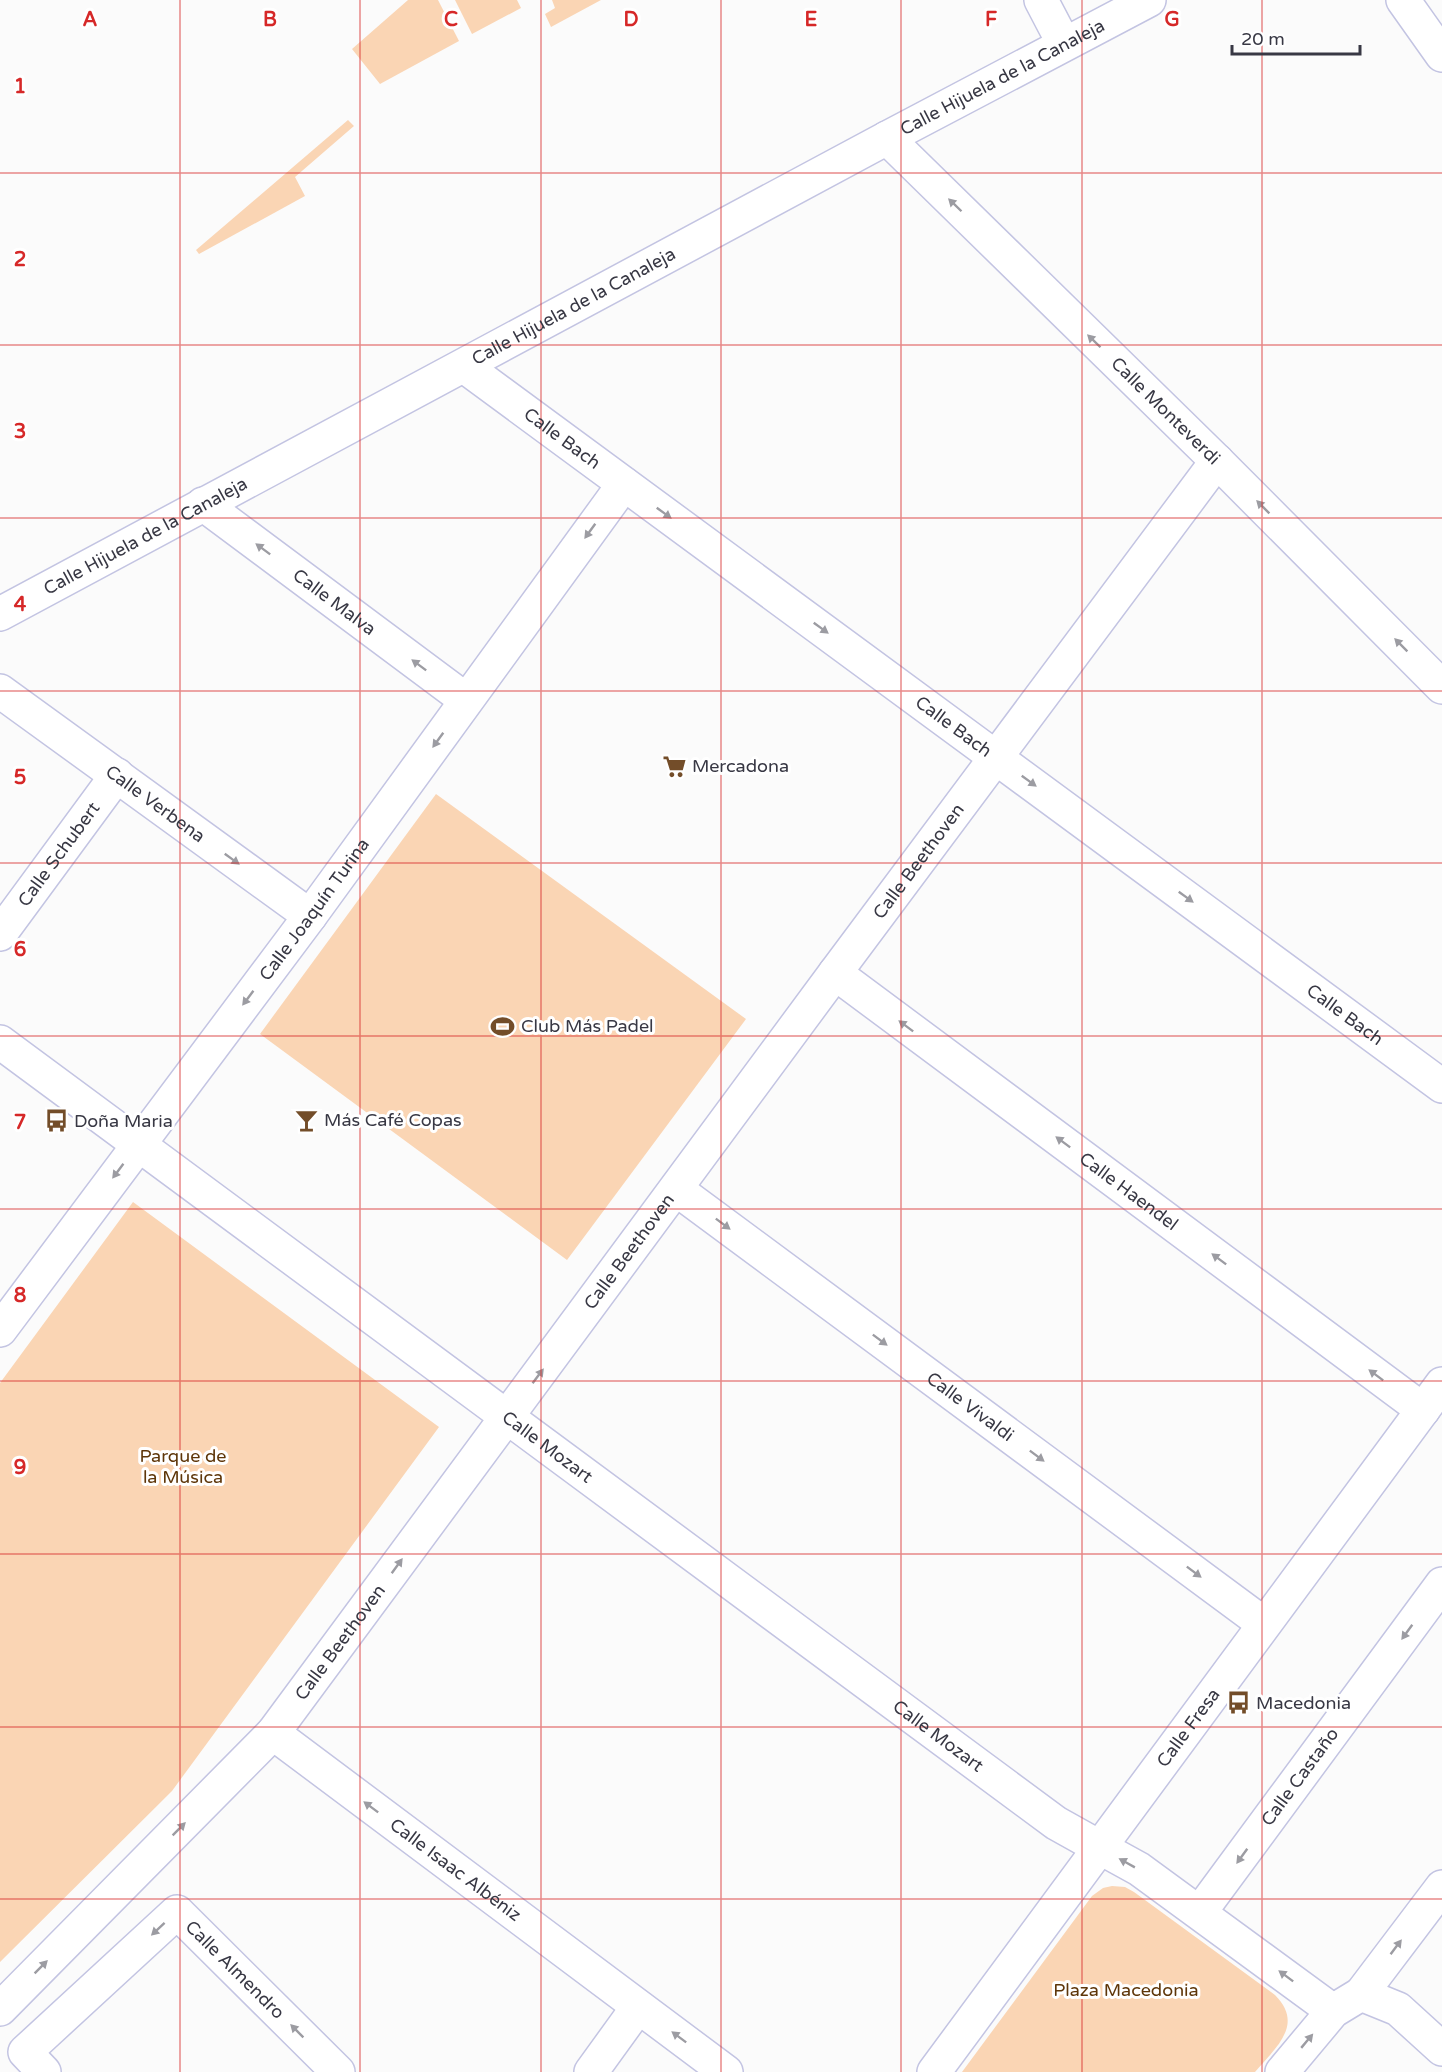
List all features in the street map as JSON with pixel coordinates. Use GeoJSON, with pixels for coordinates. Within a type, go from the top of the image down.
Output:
{"type":"FeatureCollection","features":[{"type":"Feature","properties":{"kind":"street"},"geometry":{"type":"LineString","coordinates":[[1041,0],[1064,44]]}},
{"type":"Feature","properties":{"kind":"street","name":"Calle Hijuela de la Canaleja"},"geometry":{"type":"LineString","coordinates":[[0,614],[202,504],[1149,0]]}},
{"type":"Feature","properties":{"kind":"street"},"geometry":{"type":"LineString","coordinates":[[1403,0],[1442,55]]}},
{"type":"Feature","properties":{"kind":"street","name":"Calle Monteverdi"},"geometry":{"type":"LineString","coordinates":[[887,138],[1217,460],[1442,687]]}},
{"type":"Feature","properties":{"kind":"street","name":"Calle Bach"},"geometry":{"type":"LineString","coordinates":[[464,366],[1442,1086]]}},
{"type":"Feature","properties":{"kind":"street","name":"Calle Beethoven"},"geometry":{"type":"LineString","coordinates":[[0,2008],[273,1733],[1217,460]]}},
{"type":"Feature","properties":{"kind":"street","name":"Calle Joaquín Turina"},"geometry":{"type":"LineString","coordinates":[[0,1330],[310,916],[624,484]]}},
{"type":"Feature","properties":{"kind":"street","name":"Calle Malva"},"geometry":{"type":"LineString","coordinates":[[202,504],[466,700]]}},
{"type":"Feature","properties":{"kind":"street","name":"Calle Verbena"},"geometry":{"type":"LineString","coordinates":[[0,691],[310,916]]}},
{"type":"Feature","properties":{"kind":"street","name":"Calle Schubert"},"geometry":{"type":"LineString","coordinates":[[0,934],[117,775]]}},
{"type":"Feature","properties":{"kind":"street","name":"Calle Haendel"},"geometry":{"type":"LineString","coordinates":[[835,973],[1423,1410]]}},
{"type":"Feature","properties":{"kind":"street","name":"Calle Mozart"},"geometry":{"type":"LineString","coordinates":[[0,1042],[1056,1823],[1099,1847]]}},
{"type":"Feature","properties":{"kind":"street","name":"Calle Vivaldi"},"geometry":{"type":"LineString","coordinates":[[676,1189],[1264,1624]]}},
{"type":"Feature","properties":{"kind":"street","name":"Calle Fresa"},"geometry":{"type":"LineString","coordinates":[[934,2072],[1442,1384]]}},
{"type":"Feature","properties":{"kind":"street","name":"Calle Castaño"},"geometry":{"type":"LineString","coordinates":[[1200,1912],[1442,1584]]}},
{"type":"Feature","properties":{"kind":"street","name":"Calle Isaac Albéniz"},"geometry":{"type":"LineString","coordinates":[[273,1733],[726,2072]]}},
{"type":"Feature","properties":{"kind":"street"},"geometry":{"type":"LineString","coordinates":[[1099,1847],[1139,1869],[1333,2011]]}},
{"type":"Feature","properties":{"kind":"street"},"geometry":{"type":"LineString","coordinates":[[1281,2072],[1333,2011],[1361,1994],[1442,1887]]}},
{"type":"Feature","properties":{"kind":"street","name":"Calle Almendro"},"geometry":{"type":"LineString","coordinates":[[34,2062],[177,1912],[338,2072]]}},
{"type":"Feature","properties":{"kind":"street"},"geometry":{"type":"LineString","coordinates":[[1361,1994],[1398,2009],[1442,2049]]}},
{"type":"Feature","properties":{"kind":"street"},"geometry":{"type":"LineString","coordinates":[[591,2072],[638,2007]]}},
{"type":"Feature","properties":{"kind":"green space"},"geometry":{"type":"Polygon","coordinates":[[[408,0],[438,0],[459,41],[380,84],[352,49],[408,0]]]}},
{"type":"Feature","properties":{"kind":"green space"},"geometry":{"type":"Polygon","coordinates":[[[455,0],[517,0],[521,8],[472,34],[455,0]]]}},
{"type":"Feature","properties":{"kind":"green space"},"geometry":{"type":"Polygon","coordinates":[[[552,0],[601,0],[551,27],[545,14],[555,8],[552,0]]]}},
{"type":"Feature","properties":{"kind":"green space"},"geometry":{"type":"Polygon","coordinates":[[[348,120],[354,126],[295,177],[305,196],[199,254],[196,250],[348,120]]]}},
{"type":"Feature","properties":{"kind":"green space","name":"Club Más Padel"},"geometry":{"type":"Polygon","coordinates":[[[436,794],[746,1019],[567,1260],[260,1034],[436,794]]]}},
{"type":"Feature","properties":{"kind":"green space","name":"Parque de la Música"},"geometry":{"type":"Polygon","coordinates":[[[133,1202],[439,1427],[172,1791],[0,1962],[0,1383],[133,1202]]]}},
{"type":"Feature","properties":{"kind":"green space","name":"Plaza Macedonia"},"geometry":{"type":"Polygon","coordinates":[[[1125,1887],[1134,1892],[1275,1995],[1284,2006],[1287,2026],[1284,2036],[1271,2054],[1255,2072],[962,2072],[1092,1896],[1103,1888],[1125,1887]]]}},
{"type":"Feature","properties":{"kind":"place","name":"Mercadona"},"geometry":{"type":"Point","coordinates":[674,766]}},
{"type":"Feature","properties":{"kind":"place","name":"Club Más Padel"},"geometry":{"type":"Point","coordinates":[503,1026]}},
{"type":"Feature","properties":{"kind":"place","name":"Más Café Copas"},"geometry":{"type":"Point","coordinates":[306,1120]}},
{"type":"Feature","properties":{"kind":"place","name":"Doña Maria"},"geometry":{"type":"Point","coordinates":[56,1121]}},
{"type":"Feature","properties":{"kind":"place","name":"Macedonia"},"geometry":{"type":"Point","coordinates":[1238,1703]}}]}
